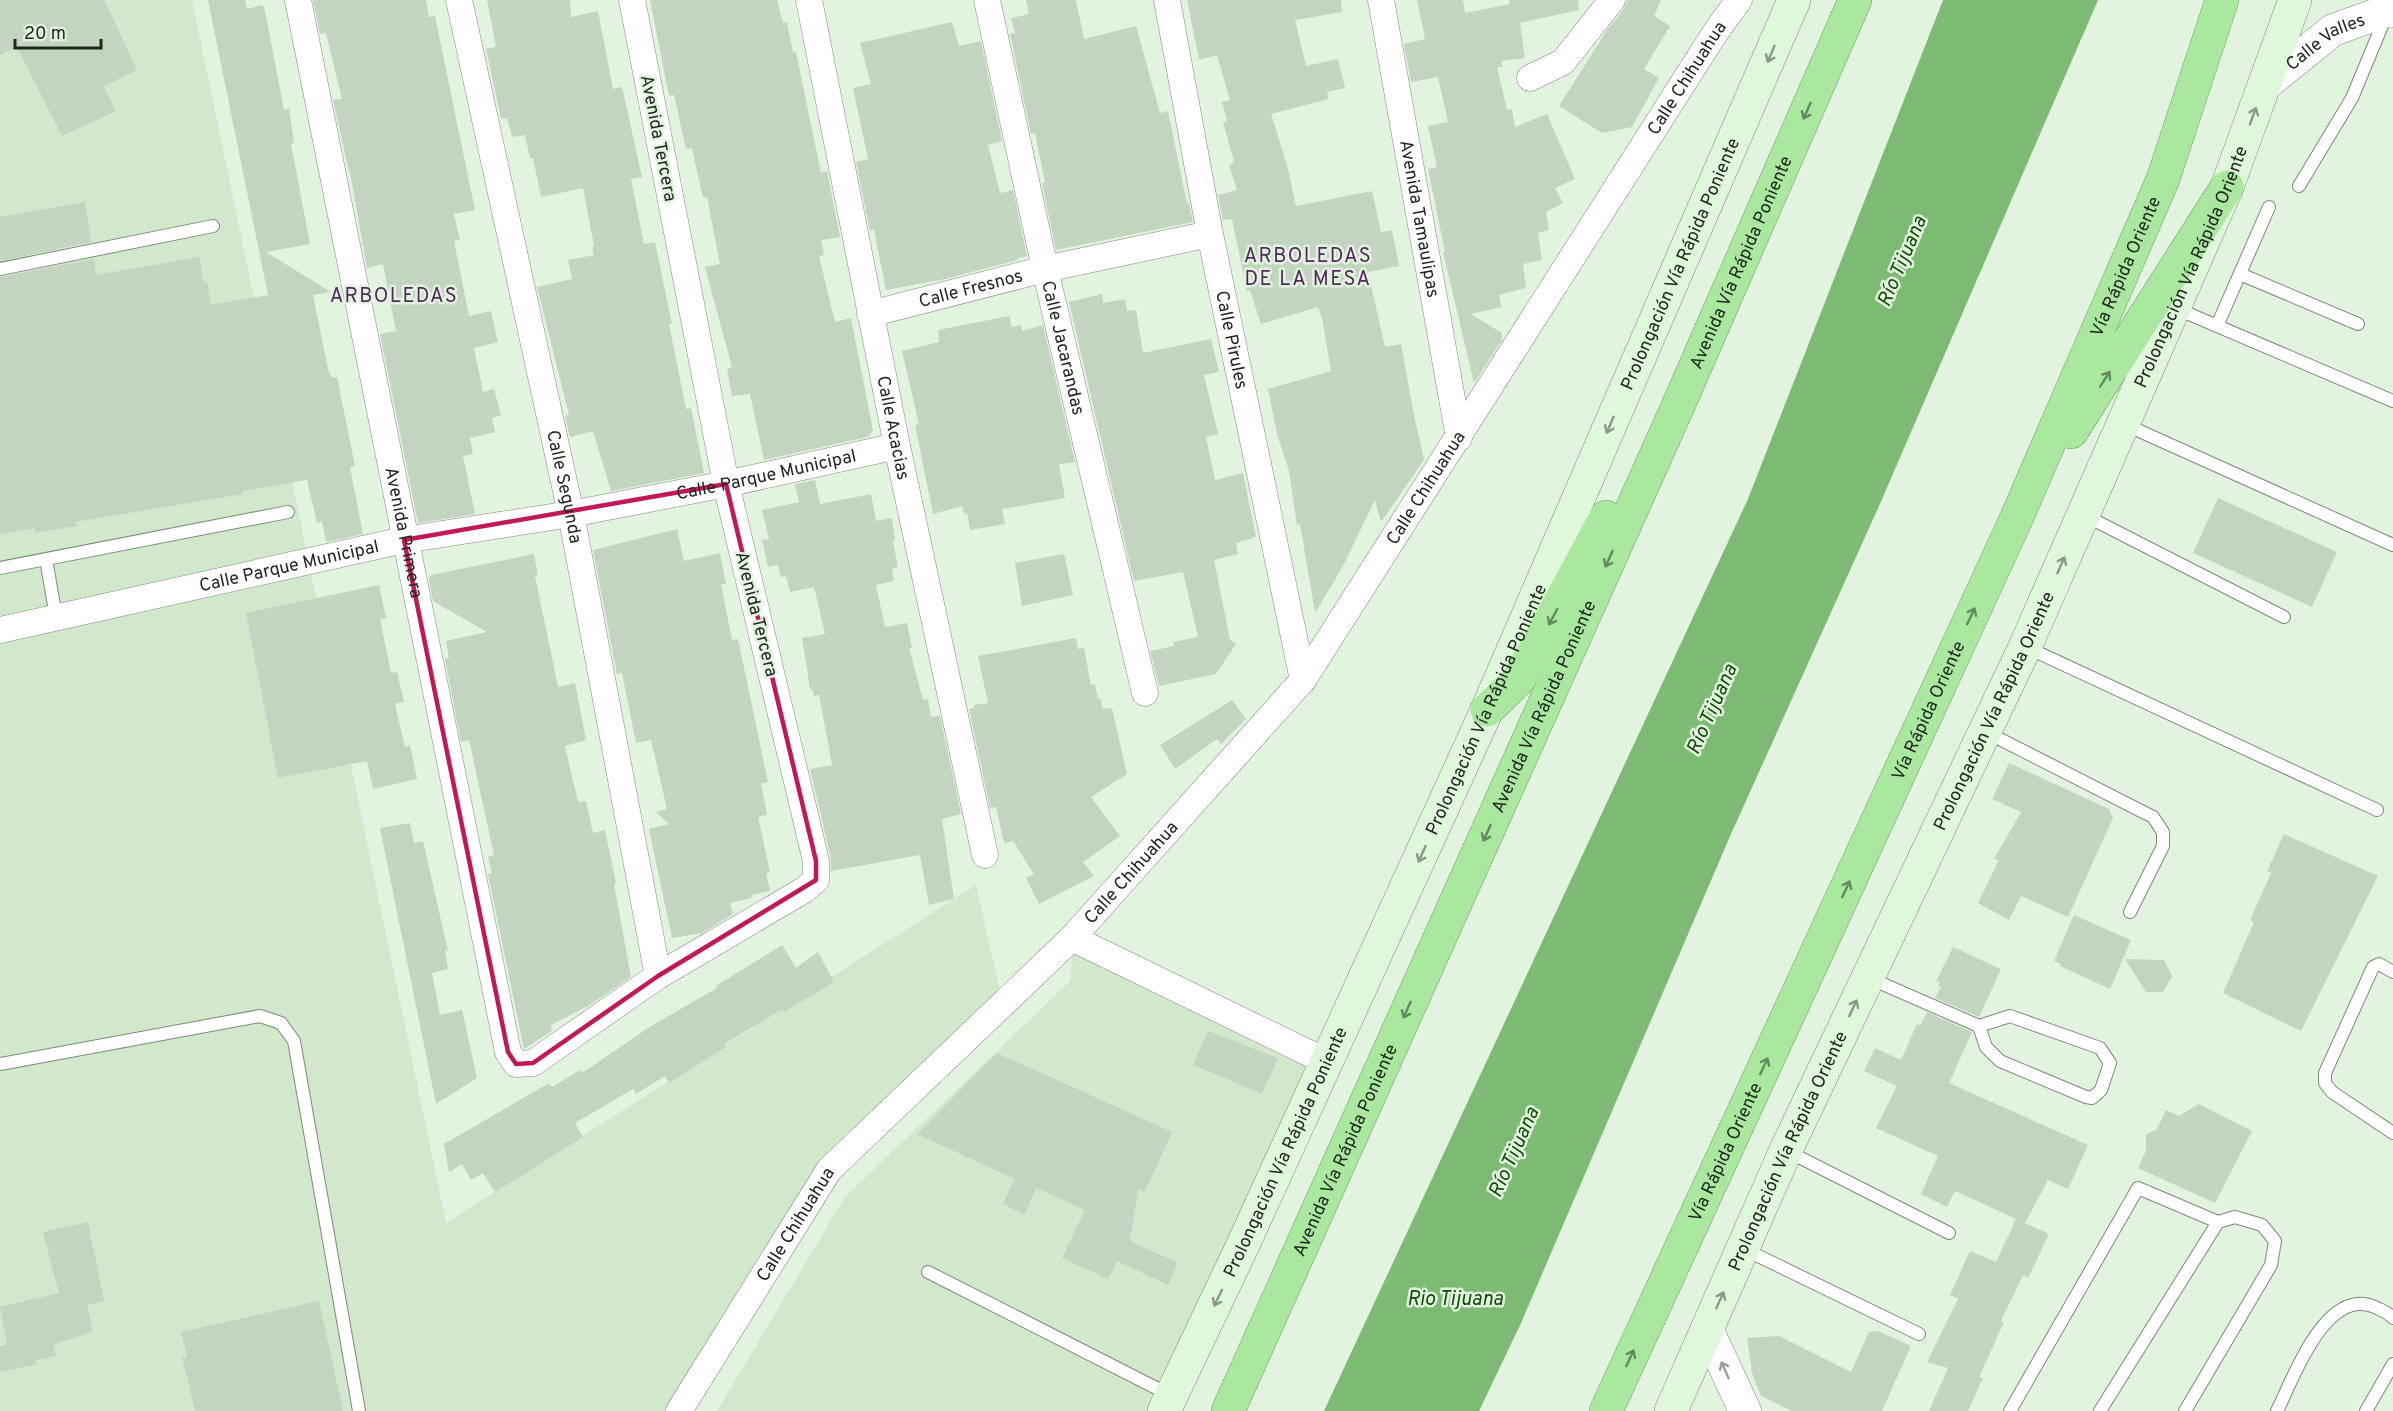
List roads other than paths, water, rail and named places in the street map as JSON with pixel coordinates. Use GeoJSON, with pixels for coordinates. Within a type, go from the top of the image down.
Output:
{"type":"FeatureCollection","features":[{"type":"Feature","properties":{"kind":"highway","name":"Avenida Vía Rápida Poniente"},"geometry":{"type":"LineString","coordinates":[[1228,1411],[1678,406],[1855,0]]}},
{"type":"Feature","properties":{"kind":"highway","name":"Vía Rápida Oriente"},"geometry":{"type":"LineString","coordinates":[[1606,1411],[2017,517],[2163,179],[2222,0]]}},
{"type":"Feature","properties":{"kind":"highway"},"geometry":{"type":"LineString","coordinates":[[2017,517],[2227,188]]}},
{"type":"Feature","properties":{"kind":"highway"},"geometry":{"type":"LineString","coordinates":[[1487,710],[1520,679],[1655,426],[1678,406]]}},
{"type":"Feature","properties":{"kind":"main road","name":"Prolongación Vía Rápida Poniente"},"geometry":{"type":"LineString","coordinates":[[1167,1403],[1327,1062],[1487,710],[1794,0]]}},
{"type":"Feature","properties":{"kind":"main road","name":"Prolongación Vía Rápida Oriente"},"geometry":{"type":"LineString","coordinates":[[1671,1411],[1786,1150],[2025,647],[2227,188],[2295,0]]}},
{"type":"Feature","properties":{"kind":"street","name":"Avenida Primera"},"geometry":{"type":"LineString","coordinates":[[298,0],[508,1052],[516,1064]]}},
{"type":"Feature","properties":{"kind":"street","name":"Calle Segunda"},"geometry":{"type":"LineString","coordinates":[[459,0],[571,514],[658,976]]}},
{"type":"Feature","properties":{"kind":"street","name":"Avenida Tercera"},"geometry":{"type":"LineString","coordinates":[[516,1064],[532,1063],[658,976],[804,890],[816,880],[816,861],[726,484],[632,0]]}},
{"type":"Feature","properties":{"kind":"street","name":"Calle Acacias"},"geometry":{"type":"LineString","coordinates":[[809,0],[897,446],[984,855]]}},
{"type":"Feature","properties":{"kind":"street","name":"Calle Jacarandas"},"geometry":{"type":"LineString","coordinates":[[987,0],[1045,269],[1145,693]]}},
{"type":"Feature","properties":{"kind":"street","name":"Calle Pirules"},"geometry":{"type":"LineString","coordinates":[[1167,0],[1210,234],[1303,680]]}},
{"type":"Feature","properties":{"kind":"street","name":"Avenida Tamaulipas"},"geometry":{"type":"LineString","coordinates":[[1381,0],[1458,438]]}},
{"type":"Feature","properties":{"kind":"street"},"geometry":{"type":"LineString","coordinates":[[1530,78],[1563,62],[1612,0]]}},
{"type":"Feature","properties":{"kind":"street","name":"Calle Chihuahua"},"geometry":{"type":"LineString","coordinates":[[679,1411],[829,1170],[1072,938],[1303,680],[1717,30],[1720,0]]}},
{"type":"Feature","properties":{"kind":"street"},"geometry":{"type":"LineString","coordinates":[[1717,30],[1739,0]]}},
{"type":"Feature","properties":{"kind":"street","name":"Calle Valles"},"geometry":{"type":"LineString","coordinates":[[2265,85],[2333,30],[2388,7]]}},
{"type":"Feature","properties":{"kind":"street","name":"Calle Fresnos"},"geometry":{"type":"LineString","coordinates":[[870,314],[1045,269],[1210,234]]}},
{"type":"Feature","properties":{"kind":"street","name":"Calle Parque Municipal"},"geometry":{"type":"LineString","coordinates":[[0,630],[404,540],[571,514],[726,484],[897,446]]}},
{"type":"Feature","properties":{"kind":"street","name":"Calle Chihuahua"},"geometry":{"type":"LineString","coordinates":[[1072,938],[1327,1062]]}},
{"type":"Feature","properties":{"kind":"street"},"geometry":{"type":"LineString","coordinates":[[1707,1329],[1745,1411]]}},
{"type":"Feature","properties":{"kind":"lane"},"geometry":{"type":"LineString","coordinates":[[2299,186],[2352,98],[2371,57],[2388,7]]}},
{"type":"Feature","properties":{"kind":"lane"},"geometry":{"type":"LineString","coordinates":[[2217,326],[2269,207]]}},
{"type":"Feature","properties":{"kind":"lane"},"geometry":{"type":"LineString","coordinates":[[0,269],[213,226]]}},
{"type":"Feature","properties":{"kind":"lane"},"geometry":{"type":"LineString","coordinates":[[2240,274],[2358,324]]}},
{"type":"Feature","properties":{"kind":"lane"},"geometry":{"type":"LineString","coordinates":[[2174,308],[2393,401]]}},
{"type":"Feature","properties":{"kind":"lane"},"geometry":{"type":"LineString","coordinates":[[2123,423],[2393,545]]}},
{"type":"Feature","properties":{"kind":"lane"},"geometry":{"type":"LineString","coordinates":[[0,568],[288,512]]}},
{"type":"Feature","properties":{"kind":"lane"},"geometry":{"type":"LineString","coordinates":[[2083,514],[2284,617]]}},
{"type":"Feature","properties":{"kind":"lane"},"geometry":{"type":"LineString","coordinates":[[46,559],[56,617]]}},
{"type":"Feature","properties":{"kind":"lane"},"geometry":{"type":"LineString","coordinates":[[2025,647],[2377,810]]}},
{"type":"Feature","properties":{"kind":"lane"},"geometry":{"type":"LineString","coordinates":[[1985,732],[2153,817],[2163,832],[2163,846],[2130,912]]}},
{"type":"Feature","properties":{"kind":"lane"},"geometry":{"type":"LineString","coordinates":[[2393,972],[2379,964],[2373,966],[2325,1073],[2325,1083],[2332,1092],[2393,1133]]}},
{"type":"Feature","properties":{"kind":"lane"},"geometry":{"type":"LineString","coordinates":[[1868,978],[1979,1026],[2010,1016],[2100,1048],[2110,1063],[2101,1090],[2092,1098],[2086,1097],[2000,1061],[1986,1047],[1979,1026]]}},
{"type":"Feature","properties":{"kind":"lane"},"geometry":{"type":"LineString","coordinates":[[0,1064],[260,1016],[281,1023],[294,1041],[359,1411]]}},
{"type":"Feature","properties":{"kind":"lane"},"geometry":{"type":"LineString","coordinates":[[1786,1150],[1949,1233]]}},
{"type":"Feature","properties":{"kind":"lane"},"geometry":{"type":"LineString","coordinates":[[2010,1411],[2138,1188],[2218,1222],[2235,1217],[2262,1226],[2275,1241],[2271,1265],[2185,1411]]}},
{"type":"Feature","properties":{"kind":"lane"},"geometry":{"type":"LineString","coordinates":[[2100,1411],[2218,1222]]}},
{"type":"Feature","properties":{"kind":"lane"},"geometry":{"type":"LineString","coordinates":[[1742,1248],[1919,1334]]}},
{"type":"Feature","properties":{"kind":"lane"},"geometry":{"type":"LineString","coordinates":[[928,1272],[1167,1403]]}},
{"type":"Feature","properties":{"kind":"lane"},"geometry":{"type":"LineString","coordinates":[[2277,1411],[2317,1333],[2343,1307],[2366,1302],[2390,1314],[2393,1318]]}},
{"type":"Feature","properties":{"kind":"lane"},"geometry":{"type":"LineString","coordinates":[[2366,1411],[2393,1364]]}},
{"type":"Feature","properties":{"kind":"water","name":"Rio Tijuana"},"geometry":{"type":"Polygon","coordinates":[[[1943,0],[2098,0],[1879,506],[1731,834],[1521,1323],[1479,1411],[1324,1411],[1748,499],[1943,0]]]}},
{"type":"Feature","properties":{"kind":"district","name":"ARBOLEDAS DE LA MESA"},"geometry":{"type":"Point","coordinates":[1308,266]}},
{"type":"Feature","properties":{"kind":"district","name":"ARBOLEDAS"},"geometry":{"type":"Point","coordinates":[394,295]}},
{"type":"Feature","properties":{"kind":"water label","name":"Río Tijuana"},"geometry":{"type":"Point","coordinates":[1901,261]}},
{"type":"Feature","properties":{"kind":"water label","name":"Río Tijuana"},"geometry":{"type":"Point","coordinates":[1711,709]}},
{"type":"Feature","properties":{"kind":"water label","name":"Río Tijuana"},"geometry":{"type":"Point","coordinates":[1513,1152]}}]}
